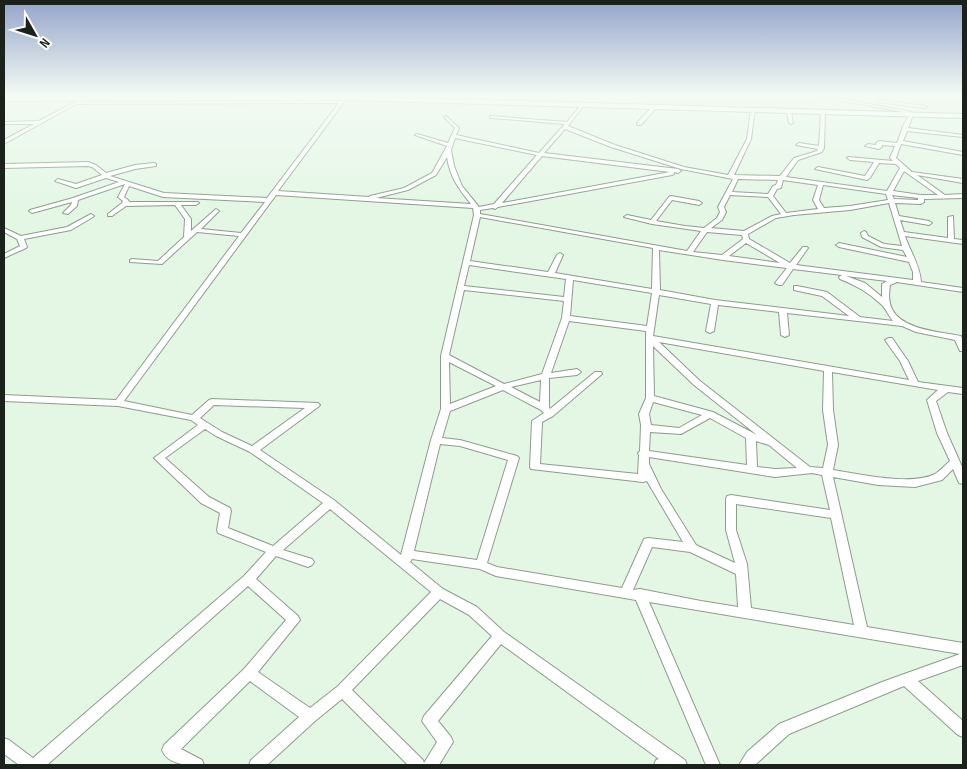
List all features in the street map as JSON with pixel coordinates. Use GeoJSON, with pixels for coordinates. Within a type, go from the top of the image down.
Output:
{"type":"FeatureCollection","features":[{"type":"Feature","properties":{"kind":"street"},"geometry":{"type":"LineString","coordinates":[[4,142],[22,132]]}},
{"type":"Feature","properties":{"kind":"street"},"geometry":{"type":"LineString","coordinates":[[118,403],[320,132]]}},
{"type":"Feature","properties":{"kind":"street"},"geometry":{"type":"LineString","coordinates":[[363,199],[406,189],[434,174],[455,132]]}},
{"type":"Feature","properties":{"kind":"street"},"geometry":{"type":"LineString","coordinates":[[494,207],[560,132]]}},
{"type":"Feature","properties":{"kind":"street"},"geometry":{"type":"LineString","coordinates":[[581,132],[604,143],[682,170]]}},
{"type":"Feature","properties":{"kind":"street"},"geometry":{"type":"LineString","coordinates":[[689,253],[705,230],[720,219],[723,212],[721,207],[749,139],[750,132]]}},
{"type":"Feature","properties":{"kind":"street"},"geometry":{"type":"LineString","coordinates":[[770,196],[775,187],[778,188],[782,178],[796,159],[800,156],[813,155],[821,148],[822,132]]}},
{"type":"Feature","properties":{"kind":"street"},"geometry":{"type":"LineString","coordinates":[[903,132],[893,158],[945,197]]}},
{"type":"Feature","properties":{"kind":"street"},"geometry":{"type":"LineString","coordinates":[[928,132],[963,136]]}},
{"type":"Feature","properties":{"kind":"street"},"geometry":{"type":"LineString","coordinates":[[417,135],[449,147]]}},
{"type":"Feature","properties":{"kind":"street"},"geometry":{"type":"LineString","coordinates":[[453,136],[540,154],[682,170],[733,178],[782,178],[921,197],[963,196]]}},
{"type":"Feature","properties":{"kind":"street"},"geometry":{"type":"LineString","coordinates":[[868,146],[879,147],[879,143],[899,144],[962,153],[957,161]]}},
{"type":"Feature","properties":{"kind":"street"},"geometry":{"type":"LineString","coordinates":[[799,145],[821,148]]}},
{"type":"Feature","properties":{"kind":"street"},"geometry":{"type":"LineString","coordinates":[[406,559],[436,440],[446,409],[445,356],[467,263],[477,210],[458,186],[449,147]]}},
{"type":"Feature","properties":{"kind":"street"},"geometry":{"type":"LineString","coordinates":[[850,158],[901,165]]}},
{"type":"Feature","properties":{"kind":"street"},"geometry":{"type":"LineString","coordinates":[[818,169],[867,178],[877,161]]}},
{"type":"Feature","properties":{"kind":"street"},"geometry":{"type":"LineString","coordinates":[[4,166],[88,164],[106,176],[125,184],[162,195],[363,199],[477,210],[689,253],[963,290]]}},
{"type":"Feature","properties":{"kind":"street"},"geometry":{"type":"LineString","coordinates":[[58,180],[76,186],[135,167],[154,165]]}},
{"type":"Feature","properties":{"kind":"street"},"geometry":{"type":"LineString","coordinates":[[901,165],[889,193],[906,248],[917,272],[917,284]]}},
{"type":"Feature","properties":{"kind":"street"},"geometry":{"type":"LineString","coordinates":[[477,210],[682,170]]}},
{"type":"Feature","properties":{"kind":"street"},"geometry":{"type":"LineString","coordinates":[[913,173],[963,181]]}},
{"type":"Feature","properties":{"kind":"street"},"geometry":{"type":"LineString","coordinates":[[835,185],[845,174]]}},
{"type":"Feature","properties":{"kind":"street"},"geometry":{"type":"LineString","coordinates":[[820,182],[816,200],[822,210]]}},
{"type":"Feature","properties":{"kind":"street"},"geometry":{"type":"LineString","coordinates":[[32,211],[125,184]]}},
{"type":"Feature","properties":{"kind":"street"},"geometry":{"type":"LineString","coordinates":[[125,184],[121,197],[126,201],[125,204]]}},
{"type":"Feature","properties":{"kind":"street"},"geometry":{"type":"LineString","coordinates":[[728,193],[747,197],[756,193],[770,196],[778,202],[785,215]]}},
{"type":"Feature","properties":{"kind":"street"},"geometry":{"type":"LineString","coordinates":[[723,258],[745,236],[774,217],[891,201],[921,202],[921,197]]}},
{"type":"Feature","properties":{"kind":"street"},"geometry":{"type":"LineString","coordinates":[[954,197],[963,204]]}},
{"type":"Feature","properties":{"kind":"street"},"geometry":{"type":"LineString","coordinates":[[652,222],[670,198],[699,203]]}},
{"type":"Feature","properties":{"kind":"street"},"geometry":{"type":"LineString","coordinates":[[66,213],[74,206],[75,199]]}},
{"type":"Feature","properties":{"kind":"street"},"geometry":{"type":"LineString","coordinates":[[176,203],[188,219],[187,238]]}},
{"type":"Feature","properties":{"kind":"street"},"geometry":{"type":"LineString","coordinates":[[110,215],[125,204],[196,203]]}},
{"type":"Feature","properties":{"kind":"street"},"geometry":{"type":"LineString","coordinates":[[132,261],[160,263],[216,211]]}},
{"type":"Feature","properties":{"kind":"street"},"geometry":{"type":"LineString","coordinates":[[805,212],[808,222]]}},
{"type":"Feature","properties":{"kind":"street"},"geometry":{"type":"LineString","coordinates":[[4,230],[20,238],[69,229],[90,216]]}},
{"type":"Feature","properties":{"kind":"street"},"geometry":{"type":"LineString","coordinates":[[627,217],[745,236],[792,266]]}},
{"type":"Feature","properties":{"kind":"street"},"geometry":{"type":"LineString","coordinates":[[896,217],[929,223]]}},
{"type":"Feature","properties":{"kind":"street"},"geometry":{"type":"LineString","coordinates":[[951,217],[951,240]]}},
{"type":"Feature","properties":{"kind":"street"},"geometry":{"type":"LineString","coordinates":[[196,230],[244,235]]}},
{"type":"Feature","properties":{"kind":"street"},"geometry":{"type":"LineString","coordinates":[[864,233],[865,237],[883,246],[906,248]]}},
{"type":"Feature","properties":{"kind":"street"},"geometry":{"type":"LineString","coordinates":[[901,233],[963,242]]}},
{"type":"Feature","properties":{"kind":"street"},"geometry":{"type":"LineString","coordinates":[[4,256],[24,247],[20,238]]}},
{"type":"Feature","properties":{"kind":"street"},"geometry":{"type":"LineString","coordinates":[[839,245],[911,260]]}},
{"type":"Feature","properties":{"kind":"street"},"geometry":{"type":"LineString","coordinates":[[598,374],[547,411],[537,421],[535,467],[642,478],[644,414],[650,398],[650,334],[656,291],[656,246]]}},
{"type":"Feature","properties":{"kind":"street"},"geometry":{"type":"LineString","coordinates":[[780,284],[805,248]]}},
{"type":"Feature","properties":{"kind":"street"},"geometry":{"type":"LineString","coordinates":[[550,274],[560,255]]}},
{"type":"Feature","properties":{"kind":"street"},"geometry":{"type":"LineString","coordinates":[[467,263],[570,277],[715,302],[901,324]]}},
{"type":"Feature","properties":{"kind":"street"},"geometry":{"type":"LineString","coordinates":[[834,273],[862,285],[884,303],[906,328],[963,338]]}},
{"type":"Feature","properties":{"kind":"street"},"geometry":{"type":"LineString","coordinates":[[547,411],[545,376],[566,318],[570,277]]}},
{"type":"Feature","properties":{"kind":"street"},"geometry":{"type":"LineString","coordinates":[[884,303],[886,284],[896,280]]}},
{"type":"Feature","properties":{"kind":"street"},"geometry":{"type":"LineString","coordinates":[[461,288],[567,299]]}},
{"type":"Feature","properties":{"kind":"street"},"geometry":{"type":"LineString","coordinates":[[797,288],[824,294],[858,319]]}},
{"type":"Feature","properties":{"kind":"street"},"geometry":{"type":"LineString","coordinates":[[710,331],[715,302]]}},
{"type":"Feature","properties":{"kind":"street"},"geometry":{"type":"LineString","coordinates":[[783,310],[785,335]]}},
{"type":"Feature","properties":{"kind":"street"},"geometry":{"type":"LineString","coordinates":[[566,318],[915,384],[963,391]]}},
{"type":"Feature","properties":{"kind":"street"},"geometry":{"type":"LineString","coordinates":[[650,334],[697,383],[807,470]]}},
{"type":"Feature","properties":{"kind":"street"},"geometry":{"type":"LineString","coordinates":[[944,335],[958,338],[963,349]]}},
{"type":"Feature","properties":{"kind":"street"},"geometry":{"type":"LineString","coordinates":[[889,340],[904,361],[915,384]]}},
{"type":"Feature","properties":{"kind":"street"},"geometry":{"type":"LineString","coordinates":[[445,356],[504,385],[547,411]]}},
{"type":"Feature","properties":{"kind":"street"},"geometry":{"type":"LineString","coordinates":[[828,368],[828,410],[833,446],[827,473],[861,630]]}},
{"type":"Feature","properties":{"kind":"street"},"geometry":{"type":"LineString","coordinates":[[446,409],[504,385],[545,376],[577,372]]}},
{"type":"Feature","properties":{"kind":"street"},"geometry":{"type":"LineString","coordinates":[[946,389],[931,400],[963,480]]}},
{"type":"Feature","properties":{"kind":"street"},"geometry":{"type":"LineString","coordinates":[[4,398],[118,403],[194,418],[204,426],[253,450],[330,503],[406,559],[439,592],[473,611],[500,636],[672,764]]}},
{"type":"Feature","properties":{"kind":"street"},"geometry":{"type":"LineString","coordinates":[[650,398],[710,414],[751,437],[773,442]]}},
{"type":"Feature","properties":{"kind":"street"},"geometry":{"type":"LineString","coordinates":[[194,418],[212,402],[315,405],[253,450]]}},
{"type":"Feature","properties":{"kind":"street"},"geometry":{"type":"LineString","coordinates":[[645,428],[681,431],[710,414]]}},
{"type":"Feature","properties":{"kind":"street"},"geometry":{"type":"LineString","coordinates":[[204,426],[159,458],[205,500],[226,511],[222,530],[274,551],[308,562]]}},
{"type":"Feature","properties":{"kind":"street"},"geometry":{"type":"LineString","coordinates":[[751,437],[752,470]]}},
{"type":"Feature","properties":{"kind":"street"},"geometry":{"type":"LineString","coordinates":[[436,440],[460,443],[514,458],[481,565]]}},
{"type":"Feature","properties":{"kind":"street"},"geometry":{"type":"LineString","coordinates":[[643,458],[776,473],[807,470],[878,482],[915,483],[938,477],[955,462]]}},
{"type":"Feature","properties":{"kind":"street"},"geometry":{"type":"LineString","coordinates":[[643,458],[656,490],[692,548]]}},
{"type":"Feature","properties":{"kind":"street"},"geometry":{"type":"LineString","coordinates":[[745,613],[741,564],[731,530],[732,499],[836,515]]}},
{"type":"Feature","properties":{"kind":"street"},"geometry":{"type":"LineString","coordinates":[[36,765],[248,579],[274,551],[330,503]]}},
{"type":"Feature","properties":{"kind":"street"},"geometry":{"type":"LineString","coordinates":[[626,594],[648,542],[692,548],[741,571]]}},
{"type":"Feature","properties":{"kind":"street"},"geometry":{"type":"LineString","coordinates":[[406,559],[481,565],[496,571],[626,594],[640,594],[674,603],[861,630],[963,649]]}},
{"type":"Feature","properties":{"kind":"street"},"geometry":{"type":"LineString","coordinates":[[197,765],[169,750],[249,673],[294,620],[248,579]]}},
{"type":"Feature","properties":{"kind":"street"},"geometry":{"type":"LineString","coordinates":[[256,765],[310,716],[343,690],[439,592]]}},
{"type":"Feature","properties":{"kind":"street"},"geometry":{"type":"LineString","coordinates":[[640,594],[712,765]]}},
{"type":"Feature","properties":{"kind":"street"},"geometry":{"type":"LineString","coordinates":[[431,765],[446,742],[428,721],[500,636]]}},
{"type":"Feature","properties":{"kind":"street"},"geometry":{"type":"LineString","coordinates":[[746,765],[784,729],[906,679],[963,660]]}},
{"type":"Feature","properties":{"kind":"street"},"geometry":{"type":"LineString","coordinates":[[249,673],[310,716]]}},
{"type":"Feature","properties":{"kind":"street"},"geometry":{"type":"LineString","coordinates":[[906,679],[963,730]]}},
{"type":"Feature","properties":{"kind":"street"},"geometry":{"type":"LineString","coordinates":[[343,690],[418,765]]}},
{"type":"Feature","properties":{"kind":"street"},"geometry":{"type":"LineString","coordinates":[[4,745],[30,765]]}}]}
